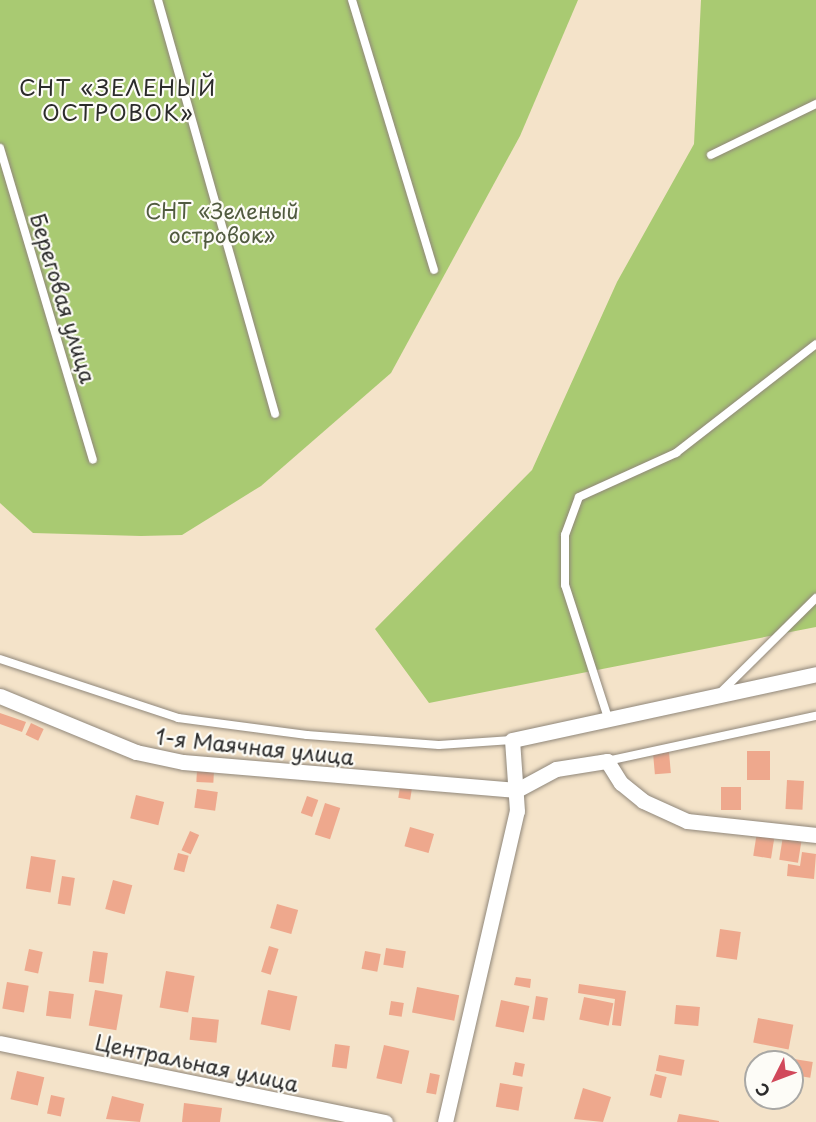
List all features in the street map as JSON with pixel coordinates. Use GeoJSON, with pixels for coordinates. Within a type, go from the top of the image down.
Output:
{"type":"FeatureCollection","features":[{"type":"Feature","properties":{"kind":"street"},"geometry":{"type":"LineString","coordinates":[[445,1122],[517,812],[512,740],[609,722],[816,674]]}},
{"type":"Feature","properties":{"kind":"street","name":"1-я Маячная улица"},"geometry":{"type":"LineString","coordinates":[[0,696],[159,759],[517,790]]}},
{"type":"Feature","properties":{"kind":"street"},"geometry":{"type":"LineString","coordinates":[[517,790],[556,770],[607,761],[621,783],[643,801],[687,821],[816,834]]}},
{"type":"Feature","properties":{"kind":"street","name":"Центральная улица"},"geometry":{"type":"LineString","coordinates":[[0,1043],[385,1122]]}},
{"type":"Feature","properties":{"kind":"lane"},"geometry":{"type":"LineString","coordinates":[[158,0],[275,414]]}},
{"type":"Feature","properties":{"kind":"lane"},"geometry":{"type":"LineString","coordinates":[[352,0],[434,270]]}},
{"type":"Feature","properties":{"kind":"lane"},"geometry":{"type":"LineString","coordinates":[[711,155],[816,104]]}},
{"type":"Feature","properties":{"kind":"lane","name":"Береговая улица"},"geometry":{"type":"LineString","coordinates":[[0,148],[93,459]]}},
{"type":"Feature","properties":{"kind":"lane"},"geometry":{"type":"LineString","coordinates":[[609,722],[565,585],[565,535],[579,497],[676,453],[816,344]]}},
{"type":"Feature","properties":{"kind":"lane"},"geometry":{"type":"LineString","coordinates":[[718,695],[816,598]]}},
{"type":"Feature","properties":{"kind":"lane"},"geometry":{"type":"LineString","coordinates":[[0,659],[178,718],[307,735],[427,744],[512,740]]}},
{"type":"Feature","properties":{"kind":"lane"},"geometry":{"type":"LineString","coordinates":[[607,761],[816,717]]}},
{"type":"Feature","properties":{"kind":"green space","name":"СНТ «Зеленый островок»"},"geometry":{"type":"Polygon","coordinates":[[[0,0],[578,0],[520,136],[391,373],[261,486],[182,535],[141,536],[33,533],[0,503],[0,0]]]}},
{"type":"Feature","properties":{"kind":"green space"},"geometry":{"type":"Polygon","coordinates":[[[701,0],[816,0],[816,627],[429,703],[375,629],[532,470],[617,282],[694,144],[701,0]]]}},
{"type":"Feature","properties":{"kind":"building"},"geometry":{"type":"Polygon","coordinates":[[[0,713],[26,722],[22,732],[0,724],[0,713]]]}},
{"type":"Feature","properties":{"kind":"building"},"geometry":{"type":"Polygon","coordinates":[[[31,723],[44,729],[38,741],[26,735],[31,723]]]}},
{"type":"Feature","properties":{"kind":"building"},"geometry":{"type":"Polygon","coordinates":[[[747,751],[770,751],[770,780],[747,780],[747,751]]]}},
{"type":"Feature","properties":{"kind":"building"},"geometry":{"type":"Polygon","coordinates":[[[669,752],[671,773],[655,774],[653,753],[669,752]]]}},
{"type":"Feature","properties":{"kind":"building"},"geometry":{"type":"Polygon","coordinates":[[[197,770],[214,771],[213,783],[196,782],[197,770]]]}},
{"type":"Feature","properties":{"kind":"building"},"geometry":{"type":"Polygon","coordinates":[[[787,780],[804,781],[802,810],[785,809],[787,780]]]}},
{"type":"Feature","properties":{"kind":"building"},"geometry":{"type":"Polygon","coordinates":[[[400,787],[412,789],[410,800],[398,798],[400,787]]]}},
{"type":"Feature","properties":{"kind":"building"},"geometry":{"type":"Polygon","coordinates":[[[721,787],[741,787],[741,810],[721,810],[721,787]]]}},
{"type":"Feature","properties":{"kind":"building"},"geometry":{"type":"Polygon","coordinates":[[[197,789],[218,792],[215,811],[194,808],[197,789]]]}},
{"type":"Feature","properties":{"kind":"building"},"geometry":{"type":"Polygon","coordinates":[[[136,795],[164,802],[158,825],[130,818],[136,795]]]}},
{"type":"Feature","properties":{"kind":"building"},"geometry":{"type":"Polygon","coordinates":[[[307,796],[318,800],[312,817],[301,813],[307,796]]]}},
{"type":"Feature","properties":{"kind":"building"},"geometry":{"type":"Polygon","coordinates":[[[325,803],[340,808],[330,839],[315,834],[325,803]]]}},
{"type":"Feature","properties":{"kind":"building"},"geometry":{"type":"Polygon","coordinates":[[[410,827],[434,834],[429,853],[404,846],[410,827]]]}},
{"type":"Feature","properties":{"kind":"building"},"geometry":{"type":"Polygon","coordinates":[[[190,831],[199,835],[191,854],[181,850],[190,831]]]}},
{"type":"Feature","properties":{"kind":"building"},"geometry":{"type":"Polygon","coordinates":[[[757,832],[775,835],[771,859],[753,856],[757,832]]]}},
{"type":"Feature","properties":{"kind":"building"},"geometry":{"type":"Polygon","coordinates":[[[783,836],[802,839],[798,863],[779,860],[783,836]]]}},
{"type":"Feature","properties":{"kind":"building"},"geometry":{"type":"Polygon","coordinates":[[[802,852],[816,854],[814,879],[787,876],[788,864],[800,866],[802,852]]]}},
{"type":"Feature","properties":{"kind":"building"},"geometry":{"type":"Polygon","coordinates":[[[178,853],[189,856],[184,872],[174,869],[178,853]]]}},
{"type":"Feature","properties":{"kind":"building"},"geometry":{"type":"Polygon","coordinates":[[[31,856],[56,860],[51,893],[26,889],[31,856]]]}},
{"type":"Feature","properties":{"kind":"building"},"geometry":{"type":"Polygon","coordinates":[[[62,876],[75,878],[70,906],[58,904],[62,876]]]}},
{"type":"Feature","properties":{"kind":"building"},"geometry":{"type":"Polygon","coordinates":[[[113,880],[132,885],[125,914],[105,909],[113,880]]]}},
{"type":"Feature","properties":{"kind":"building"},"geometry":{"type":"Polygon","coordinates":[[[277,904],[298,910],[291,934],[270,928],[277,904]]]}},
{"type":"Feature","properties":{"kind":"building"},"geometry":{"type":"Polygon","coordinates":[[[720,929],[741,932],[737,960],[716,957],[720,929]]]}},
{"type":"Feature","properties":{"kind":"building"},"geometry":{"type":"Polygon","coordinates":[[[269,946],[279,949],[271,975],[261,972],[269,946]]]}},
{"type":"Feature","properties":{"kind":"building"},"geometry":{"type":"Polygon","coordinates":[[[386,948],[406,951],[403,968],[383,965],[386,948]]]}},
{"type":"Feature","properties":{"kind":"building"},"geometry":{"type":"Polygon","coordinates":[[[29,949],[43,952],[38,973],[24,971],[29,949]]]}},
{"type":"Feature","properties":{"kind":"building"},"geometry":{"type":"Polygon","coordinates":[[[93,951],[108,953],[104,984],[89,982],[93,951]]]}},
{"type":"Feature","properties":{"kind":"building"},"geometry":{"type":"Polygon","coordinates":[[[365,951],[381,954],[377,972],[362,969],[365,951]]]}},
{"type":"Feature","properties":{"kind":"building"},"geometry":{"type":"Polygon","coordinates":[[[166,971],[195,976],[188,1012],[160,1007],[166,971]]]}},
{"type":"Feature","properties":{"kind":"building"},"geometry":{"type":"Polygon","coordinates":[[[516,977],[531,979],[530,988],[514,985],[516,977]]]}},
{"type":"Feature","properties":{"kind":"building"},"geometry":{"type":"Polygon","coordinates":[[[7,982],[29,986],[24,1012],[2,1009],[7,982]]]}},
{"type":"Feature","properties":{"kind":"building"},"geometry":{"type":"Polygon","coordinates":[[[579,984],[626,991],[621,1026],[612,1025],[615,999],[578,993],[579,984]]]}},
{"type":"Feature","properties":{"kind":"building"},"geometry":{"type":"Polygon","coordinates":[[[417,987],[459,995],[454,1021],[412,1013],[417,987]]]}},
{"type":"Feature","properties":{"kind":"building"},"geometry":{"type":"Polygon","coordinates":[[[95,990],[123,995],[116,1030],[89,1025],[95,990]]]}},
{"type":"Feature","properties":{"kind":"building"},"geometry":{"type":"Polygon","coordinates":[[[268,990],[297,996],[290,1030],[261,1024],[268,990]]]}},
{"type":"Feature","properties":{"kind":"building"},"geometry":{"type":"Polygon","coordinates":[[[49,991],[74,994],[71,1019],[46,1016],[49,991]]]}},
{"type":"Feature","properties":{"kind":"building"},"geometry":{"type":"Polygon","coordinates":[[[536,996],[548,998],[544,1021],[532,1019],[536,996]]]}},
{"type":"Feature","properties":{"kind":"building"},"geometry":{"type":"Polygon","coordinates":[[[584,997],[613,1003],[609,1026],[579,1019],[584,997]]]}},
{"type":"Feature","properties":{"kind":"building"},"geometry":{"type":"Polygon","coordinates":[[[501,1000],[529,1006],[524,1032],[495,1026],[501,1000]]]}},
{"type":"Feature","properties":{"kind":"building"},"geometry":{"type":"Polygon","coordinates":[[[391,1001],[404,1003],[402,1017],[389,1015],[391,1001]]]}},
{"type":"Feature","properties":{"kind":"building"},"geometry":{"type":"Polygon","coordinates":[[[676,1005],[700,1007],[698,1026],[674,1024],[676,1005]]]}},
{"type":"Feature","properties":{"kind":"building"},"geometry":{"type":"Polygon","coordinates":[[[192,1017],[219,1020],[216,1043],[190,1040],[192,1017]]]}},
{"type":"Feature","properties":{"kind":"building"},"geometry":{"type":"Polygon","coordinates":[[[758,1018],[793,1025],[789,1049],[753,1043],[758,1018]]]}},
{"type":"Feature","properties":{"kind":"building"},"geometry":{"type":"Polygon","coordinates":[[[335,1044],[350,1046],[347,1069],[332,1067],[335,1044]]]}},
{"type":"Feature","properties":{"kind":"building"},"geometry":{"type":"Polygon","coordinates":[[[384,1045],[409,1051],[402,1084],[376,1078],[384,1045]]]}},
{"type":"Feature","properties":{"kind":"building"},"geometry":{"type":"Polygon","coordinates":[[[659,1055],[685,1060],[681,1076],[656,1071],[659,1055]]]}},
{"type":"Feature","properties":{"kind":"building"},"geometry":{"type":"Polygon","coordinates":[[[804,1061],[813,1062],[810,1078],[804,1077],[804,1061]]]}},
{"type":"Feature","properties":{"kind":"building"},"geometry":{"type":"Polygon","coordinates":[[[515,1062],[525,1064],[522,1077],[513,1075],[515,1062]]]}},
{"type":"Feature","properties":{"kind":"building"},"geometry":{"type":"Polygon","coordinates":[[[17,1071],[44,1077],[38,1106],[10,1099],[17,1071]]]}},
{"type":"Feature","properties":{"kind":"building"},"geometry":{"type":"Polygon","coordinates":[[[430,1073],[440,1075],[436,1095],[426,1093],[430,1073]]]}},
{"type":"Feature","properties":{"kind":"building"},"geometry":{"type":"Polygon","coordinates":[[[655,1074],[667,1077],[661,1098],[650,1095],[655,1074]]]}},
{"type":"Feature","properties":{"kind":"building"},"geometry":{"type":"Polygon","coordinates":[[[500,1083],[523,1087],[518,1111],[496,1107],[500,1083]]]}},
{"type":"Feature","properties":{"kind":"building"},"geometry":{"type":"Polygon","coordinates":[[[583,1088],[611,1097],[603,1122],[574,1119],[583,1088]]]}},
{"type":"Feature","properties":{"kind":"building"},"geometry":{"type":"Polygon","coordinates":[[[51,1095],[65,1098],[61,1116],[47,1114],[51,1095]]]}},
{"type":"Feature","properties":{"kind":"building"},"geometry":{"type":"Polygon","coordinates":[[[112,1096],[144,1104],[140,1122],[106,1119],[112,1096]]]}},
{"type":"Feature","properties":{"kind":"building"},"geometry":{"type":"Polygon","coordinates":[[[184,1103],[222,1108],[220,1122],[182,1122],[184,1103]]]}},
{"type":"Feature","properties":{"kind":"building"},"geometry":{"type":"Polygon","coordinates":[[[679,1114],[719,1121],[719,1122],[677,1122],[679,1114]]]}},
{"type":"Feature","properties":{"kind":"district","name":"СНТ «ЗЕЛЕНЫЙ ОСТРОВОК»"},"geometry":{"type":"Point","coordinates":[118,98]}}]}
